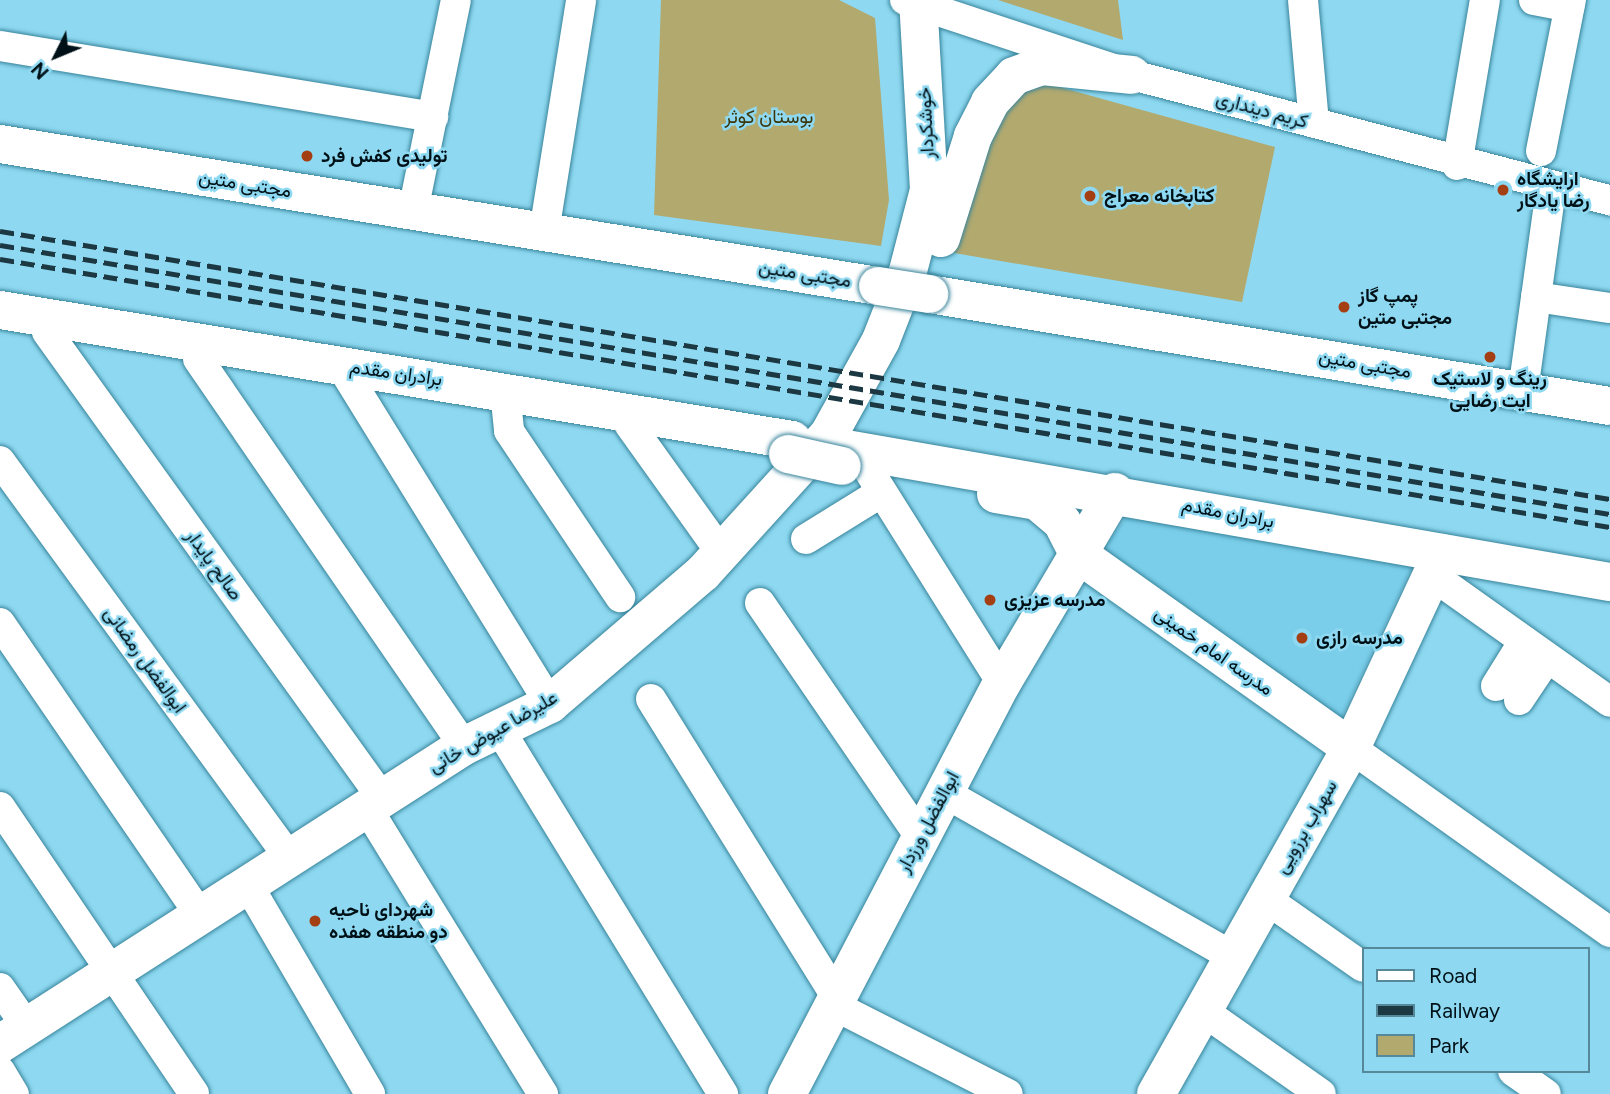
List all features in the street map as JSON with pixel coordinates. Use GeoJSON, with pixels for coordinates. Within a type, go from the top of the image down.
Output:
{"type":"FeatureCollection","features":[{"type":"Feature","properties":{"kind":"street"},"geometry":{"type":"LineString","coordinates":[[413,211],[456,0]]}},
{"type":"Feature","properties":{"kind":"street"},"geometry":{"type":"LineString","coordinates":[[544,232],[581,0]]}},
{"type":"Feature","properties":{"kind":"street"},"geometry":{"type":"LineString","coordinates":[[1303,0],[1314,123]]}},
{"type":"Feature","properties":{"kind":"street"},"geometry":{"type":"LineString","coordinates":[[1457,164],[1485,0]]}},
{"type":"Feature","properties":{"kind":"street"},"geometry":{"type":"LineString","coordinates":[[1534,0],[1570,3],[1541,151]]}},
{"type":"Feature","properties":{"kind":"street","name":"کریم دینداری"},"geometry":{"type":"LineString","coordinates":[[914,2],[1132,75],[1457,164],[1610,200]]}},
{"type":"Feature","properties":{"kind":"street","name":"خوشکردار"},"geometry":{"type":"LineString","coordinates":[[914,2],[929,190],[928,242]]}},
{"type":"Feature","properties":{"kind":"street"},"geometry":{"type":"LineString","coordinates":[[0,46],[433,117]]}},
{"type":"Feature","properties":{"kind":"street"},"geometry":{"type":"LineString","coordinates":[[928,242],[990,102],[1014,76],[1041,66],[1132,75]]}},
{"type":"Feature","properties":{"kind":"street","name":"مجتبی متین"},"geometry":{"type":"LineString","coordinates":[[0,144],[1610,406]]}},
{"type":"Feature","properties":{"kind":"street"},"geometry":{"type":"LineString","coordinates":[[1523,391],[1550,188]]}},
{"type":"Feature","properties":{"kind":"street","name":"علیرضا عیوض خانی"},"geometry":{"type":"LineString","coordinates":[[14,1036],[464,746],[550,704],[703,573],[829,434],[881,340],[928,242]]}},
{"type":"Feature","properties":{"kind":"street"},"geometry":{"type":"LineString","coordinates":[[1536,297],[1610,308]]}},
{"type":"Feature","properties":{"kind":"street","name":"برادران مقدم"},"geometry":{"type":"LineString","coordinates":[[0,310],[47,325]]}},
{"type":"Feature","properties":{"kind":"street","name":"برادران مقدم"},"geometry":{"type":"LineString","coordinates":[[0,323],[47,325],[197,351],[507,395],[790,447],[861,467],[1115,492],[1440,558],[1610,582]]}},
{"type":"Feature","properties":{"kind":"street","name":"صالح پایدار"},"geometry":{"type":"LineString","coordinates":[[47,325],[375,803],[543,1094]]}},
{"type":"Feature","properties":{"kind":"street"},"geometry":{"type":"LineString","coordinates":[[197,351],[464,746]]}},
{"type":"Feature","properties":{"kind":"street"},"geometry":{"type":"LineString","coordinates":[[349,372],[550,704]]}},
{"type":"Feature","properties":{"kind":"street"},"geometry":{"type":"LineString","coordinates":[[507,395],[509,431],[620,597]]}},
{"type":"Feature","properties":{"kind":"street"},"geometry":{"type":"LineString","coordinates":[[630,418],[712,540]]}},
{"type":"Feature","properties":{"kind":"street","name":"ابوالفضل رمضانی"},"geometry":{"type":"LineString","coordinates":[[0,461],[290,858]]}},
{"type":"Feature","properties":{"kind":"street"},"geometry":{"type":"LineString","coordinates":[[806,539],[861,467]]}},
{"type":"Feature","properties":{"kind":"street"},"geometry":{"type":"LineString","coordinates":[[861,467],[1037,501],[1062,522],[1077,554]]}},
{"type":"Feature","properties":{"kind":"street"},"geometry":{"type":"LineString","coordinates":[[861,467],[1002,683]]}},
{"type":"Feature","properties":{"kind":"street","name":"ابوالفضل ورزدار"},"geometry":{"type":"LineString","coordinates":[[787,1094],[1002,683],[1115,492]]}},
{"type":"Feature","properties":{"kind":"street","name":"مدرسه امام خمینی"},"geometry":{"type":"LineString","coordinates":[[1077,554],[1351,748]]}},
{"type":"Feature","properties":{"kind":"street"},"geometry":{"type":"LineString","coordinates":[[1440,558],[1536,650],[1610,702]]}},
{"type":"Feature","properties":{"kind":"street","name":"برادران مقدم"},"geometry":{"type":"LineString","coordinates":[[1440,558],[1610,570]]}},
{"type":"Feature","properties":{"kind":"street","name":"سهراب برزویی"},"geometry":{"type":"LineString","coordinates":[[1156,1094],[1351,748],[1440,558]]}},
{"type":"Feature","properties":{"kind":"street"},"geometry":{"type":"LineString","coordinates":[[760,604],[921,838]]}},
{"type":"Feature","properties":{"kind":"street"},"geometry":{"type":"LineString","coordinates":[[0,623],[200,915]]}},
{"type":"Feature","properties":{"kind":"street"},"geometry":{"type":"LineString","coordinates":[[1507,693],[1536,650]]}},
{"type":"Feature","properties":{"kind":"street"},"geometry":{"type":"LineString","coordinates":[[651,699],[834,1000],[1009,1094]]}},
{"type":"Feature","properties":{"kind":"street"},"geometry":{"type":"LineString","coordinates":[[500,730],[723,1094]]}},
{"type":"Feature","properties":{"kind":"street"},"geometry":{"type":"LineString","coordinates":[[1351,748],[1610,932]]}},
{"type":"Feature","properties":{"kind":"street"},"geometry":{"type":"LineString","coordinates":[[945,793],[1234,957]]}},
{"type":"Feature","properties":{"kind":"street"},"geometry":{"type":"LineString","coordinates":[[0,807],[116,970],[194,1094]]}},
{"type":"Feature","properties":{"kind":"street"},"geometry":{"type":"LineString","coordinates":[[248,885],[370,1094]]}},
{"type":"Feature","properties":{"kind":"street"},"geometry":{"type":"LineString","coordinates":[[1266,899],[1362,966]]}},
{"type":"Feature","properties":{"kind":"street"},"geometry":{"type":"LineString","coordinates":[[0,988],[14,1036]]}},
{"type":"Feature","properties":{"kind":"street"},"geometry":{"type":"LineString","coordinates":[[1203,1011],[1321,1094]]}},
{"type":"Feature","properties":{"kind":"street"},"geometry":{"type":"LineString","coordinates":[[0,1072],[14,1094]]}},
{"type":"Feature","properties":{"kind":"street"},"geometry":{"type":"LineString","coordinates":[[1516,1073],[1546,1094]]}},
{"type":"Feature","properties":{"kind":"shaded area","name":"مدرسه رازی"},"geometry":{"type":"Polygon","coordinates":[[[1132,509],[1416,558],[1341,718],[1102,552],[1132,509]]]}},
{"type":"Feature","properties":{"kind":"green space","name":"بوستان کوثر"},"geometry":{"type":"Polygon","coordinates":[[[661,0],[839,0],[875,18],[889,200],[881,246],[654,215],[661,0]]]}},
{"type":"Feature","properties":{"kind":"green space"},"geometry":{"type":"Polygon","coordinates":[[[998,0],[1118,0],[1123,40],[998,0]]]}},
{"type":"Feature","properties":{"kind":"green space"},"geometry":{"type":"Polygon","coordinates":[[[1038,81],[1275,147],[1242,302],[954,253],[976,151],[1004,102],[1038,81]]]}},
{"type":"Feature","properties":{"kind":"railway"},"geometry":{"type":"LineString","coordinates":[[0,231],[1610,499]]}},
{"type":"Feature","properties":{"kind":"railway"},"geometry":{"type":"LineString","coordinates":[[0,245],[1610,514]]}},
{"type":"Feature","properties":{"kind":"railway"},"geometry":{"type":"LineString","coordinates":[[0,259],[1610,527]]}},
{"type":"Feature","properties":{"kind":"place","name":"تولیدی کفش فرد"},"geometry":{"type":"Point","coordinates":[307,156]}},
{"type":"Feature","properties":{"kind":"place","name":"ارایشگاه رضا یادگار"},"geometry":{"type":"Point","coordinates":[1503,190]}},
{"type":"Feature","properties":{"kind":"place","name":"کتابخانه معراج"},"geometry":{"type":"Point","coordinates":[1090,196]}},
{"type":"Feature","properties":{"kind":"place","name":"پمپ گاز مجتبی متین"},"geometry":{"type":"Point","coordinates":[1344,307]}},
{"type":"Feature","properties":{"kind":"place","name":"رینگ و لاستیک ایت رضایی"},"geometry":{"type":"Point","coordinates":[1490,357]}},
{"type":"Feature","properties":{"kind":"place","name":"مدرسه عزیزی"},"geometry":{"type":"Point","coordinates":[990,600]}},
{"type":"Feature","properties":{"kind":"place","name":"مدرسه رازی"},"geometry":{"type":"Point","coordinates":[1302,638]}},
{"type":"Feature","properties":{"kind":"place","name":"شهردای ناحیه دو منطقه هفده"},"geometry":{"type":"Point","coordinates":[315,921]}}]}
